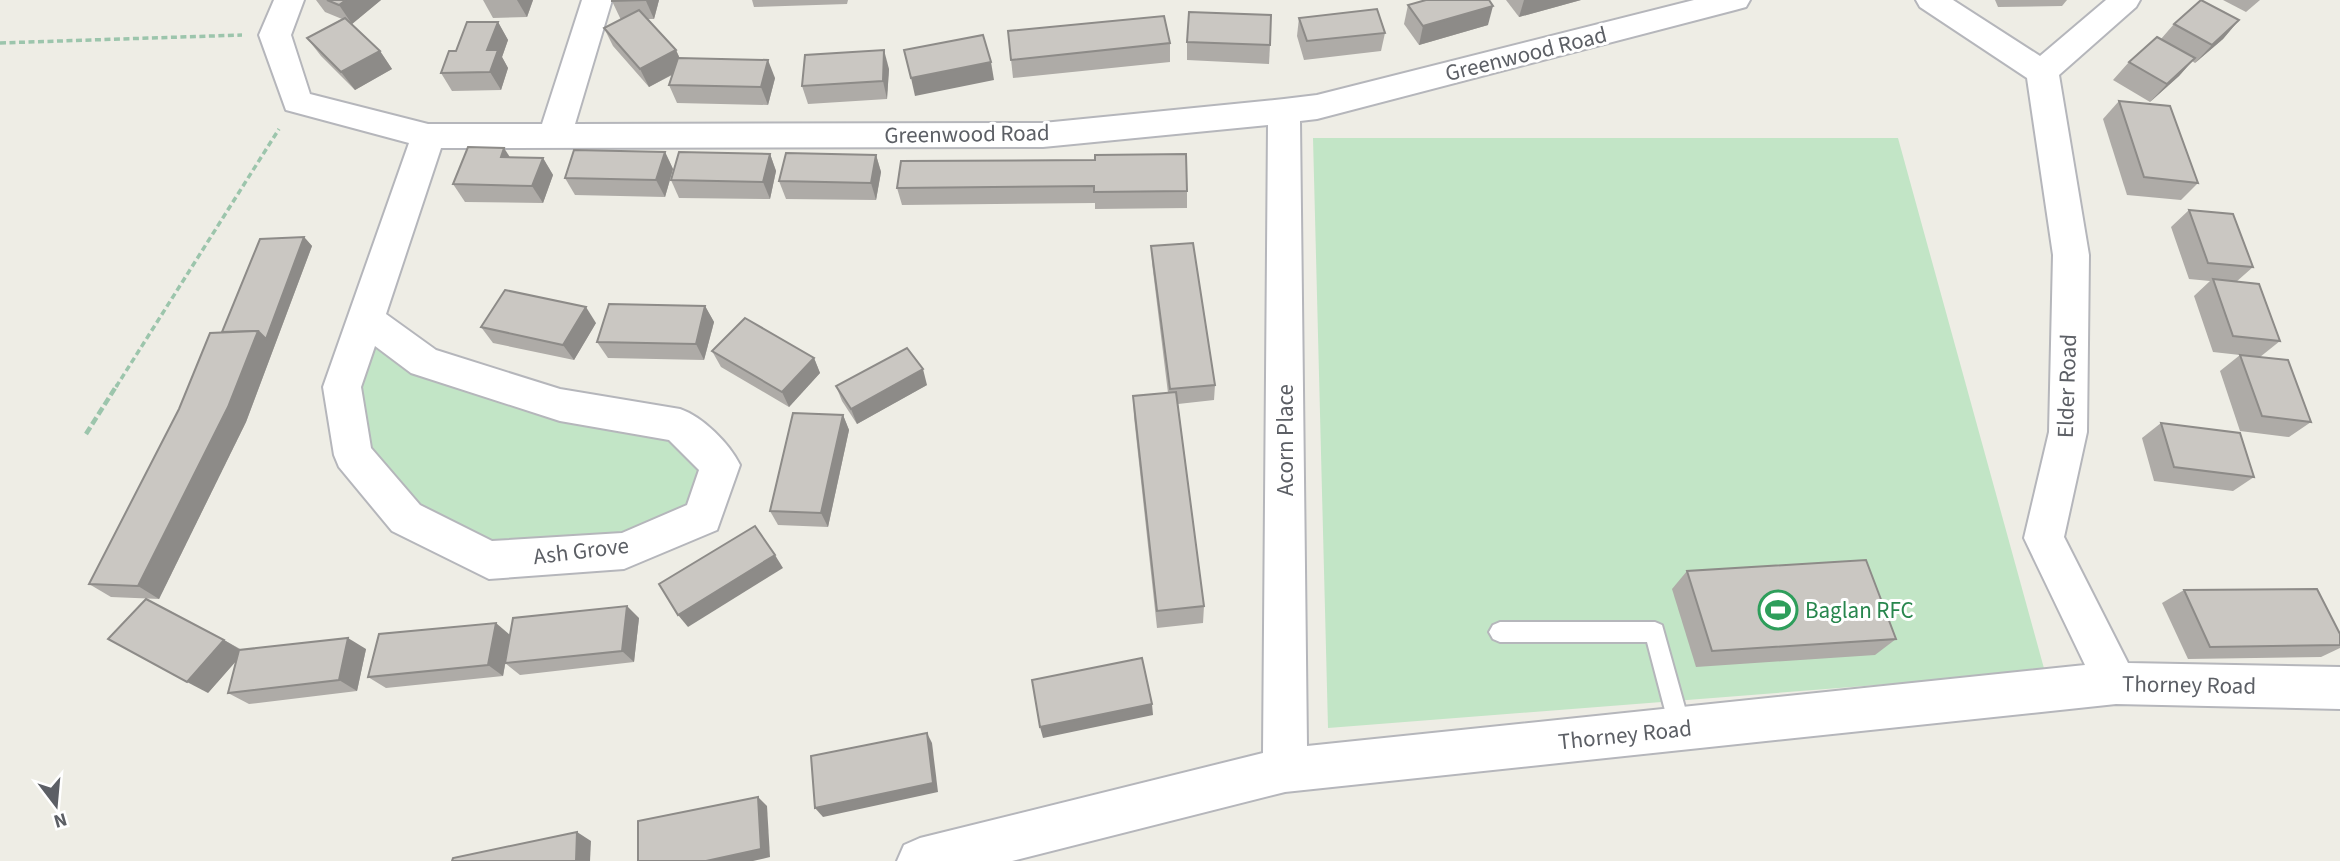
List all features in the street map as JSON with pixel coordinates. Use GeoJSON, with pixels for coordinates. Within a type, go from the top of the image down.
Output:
{"type":"FeatureCollection","features":[{"type":"Feature","properties":{"kind":"street"},"geometry":{"type":"LineString","coordinates":[[289,0],[275,34],[297,102]]}},
{"type":"Feature","properties":{"kind":"street"},"geometry":{"type":"LineString","coordinates":[[555,136],[597,0]]}},
{"type":"Feature","properties":{"kind":"street","name":"Greenwood Road"},"geometry":{"type":"LineString","coordinates":[[297,102],[428,136],[1043,135],[1317,107],[1735,0]]}},
{"type":"Feature","properties":{"kind":"street"},"geometry":{"type":"LineString","coordinates":[[1931,0],[2042,72],[2125,0]]}},
{"type":"Feature","properties":{"kind":"street","name":"Elder Road"},"geometry":{"type":"LineString","coordinates":[[2042,72],[2071,255],[2068,432],[2045,538],[2116,683]]}},
{"type":"Feature","properties":{"kind":"street","name":"Acorn Place"},"geometry":{"type":"LineString","coordinates":[[1284,111],[1285,770]]}},
{"type":"Feature","properties":{"kind":"street","name":"Ash Grove"},"geometry":{"type":"LineString","coordinates":[[366,319],[424,362],[560,405],[680,425],[720,465],[704,517],[624,551],[489,560],[406,518],[353,455],[342,387],[428,136]]}},
{"type":"Feature","properties":{"kind":"street","name":"Thorney Road"},"geometry":{"type":"LineString","coordinates":[[920,861],[1285,770],[2116,683],[2340,688]]}},
{"type":"Feature","properties":{"kind":"lane"},"geometry":{"type":"LineString","coordinates":[[1500,632],[1655,632],[1679,729]]}},
{"type":"Feature","properties":{"kind":"path"},"geometry":{"type":"LineString","coordinates":[[0,43],[275,34]]}},
{"type":"Feature","properties":{"kind":"path"},"geometry":{"type":"LineString","coordinates":[[86,433],[297,102]]}},
{"type":"Feature","properties":{"kind":"green space","name":"Baglan RFC"},"geometry":{"type":"Polygon","coordinates":[[[1313,138],[1898,138],[2045,672],[1328,728],[1313,138]]]}},
{"type":"Feature","properties":{"kind":"green space"},"geometry":{"type":"Polygon","coordinates":[[[366,319],[424,362],[680,425],[720,465],[703,517],[489,560],[353,455],[366,319]]]}},
{"type":"Feature","properties":{"kind":"building"},"geometry":{"type":"Polygon","coordinates":[[[327,0],[346,0],[339,5],[327,0]]]}},
{"type":"Feature","properties":{"kind":"building"},"geometry":{"type":"Polygon","coordinates":[[[1426,0],[1489,0],[1493,6],[1423,26],[1408,5],[1426,0]]]}},
{"type":"Feature","properties":{"kind":"building"},"geometry":{"type":"Polygon","coordinates":[[[2201,0],[2239,20],[2212,45],[2174,24],[2201,0]]]}},
{"type":"Feature","properties":{"kind":"building"},"geometry":{"type":"Polygon","coordinates":[[[1377,9],[1385,33],[1307,41],[1299,18],[1377,9]]]}},
{"type":"Feature","properties":{"kind":"building"},"geometry":{"type":"Polygon","coordinates":[[[639,10],[676,50],[640,69],[604,28],[639,10]]]}},
{"type":"Feature","properties":{"kind":"building"},"geometry":{"type":"Polygon","coordinates":[[[1189,12],[1271,15],[1270,45],[1187,42],[1189,12]]]}},
{"type":"Feature","properties":{"kind":"building"},"geometry":{"type":"Polygon","coordinates":[[[1164,16],[1170,43],[1011,60],[1008,31],[1164,16]]]}},
{"type":"Feature","properties":{"kind":"building"},"geometry":{"type":"Polygon","coordinates":[[[345,18],[380,51],[341,72],[307,38],[345,18]]]}},
{"type":"Feature","properties":{"kind":"building"},"geometry":{"type":"Polygon","coordinates":[[[467,22],[498,22],[487,50],[498,50],[490,72],[441,73],[449,51],[456,51],[467,22]]]}},
{"type":"Feature","properties":{"kind":"building"},"geometry":{"type":"Polygon","coordinates":[[[983,35],[991,62],[911,78],[904,50],[983,35]]]}},
{"type":"Feature","properties":{"kind":"building"},"geometry":{"type":"Polygon","coordinates":[[[2157,37],[2195,58],[2167,84],[2129,62],[2157,37]]]}},
{"type":"Feature","properties":{"kind":"building"},"geometry":{"type":"Polygon","coordinates":[[[884,50],[883,81],[802,86],[805,55],[884,50]]]}},
{"type":"Feature","properties":{"kind":"building"},"geometry":{"type":"Polygon","coordinates":[[[678,58],[768,60],[761,87],[669,85],[678,58]]]}},
{"type":"Feature","properties":{"kind":"building"},"geometry":{"type":"Polygon","coordinates":[[[2119,101],[2170,106],[2198,183],[2144,177],[2119,101]]]}},
{"type":"Feature","properties":{"kind":"building"},"geometry":{"type":"Polygon","coordinates":[[[468,147],[504,148],[501,157],[543,158],[532,186],[453,184],[468,147]]]}},
{"type":"Feature","properties":{"kind":"building"},"geometry":{"type":"Polygon","coordinates":[[[574,150],[665,152],[656,180],[565,178],[574,150]]]}},
{"type":"Feature","properties":{"kind":"building"},"geometry":{"type":"Polygon","coordinates":[[[679,152],[770,154],[763,182],[671,180],[679,152]]]}},
{"type":"Feature","properties":{"kind":"building"},"geometry":{"type":"Polygon","coordinates":[[[786,153],[876,155],[871,183],[779,181],[786,153]]]}},
{"type":"Feature","properties":{"kind":"building"},"geometry":{"type":"Polygon","coordinates":[[[1186,154],[1187,191],[1094,192],[1094,186],[897,188],[901,161],[1095,160],[1095,155],[1186,154]]]}},
{"type":"Feature","properties":{"kind":"building"},"geometry":{"type":"Polygon","coordinates":[[[2189,210],[2233,214],[2253,267],[2208,263],[2189,210]]]}},
{"type":"Feature","properties":{"kind":"building"},"geometry":{"type":"Polygon","coordinates":[[[304,237],[266,339],[258,331],[222,332],[260,239],[304,237]]]}},
{"type":"Feature","properties":{"kind":"building"},"geometry":{"type":"Polygon","coordinates":[[[1193,243],[1215,385],[1170,389],[1151,246],[1193,243]]]}},
{"type":"Feature","properties":{"kind":"building"},"geometry":{"type":"Polygon","coordinates":[[[2213,279],[2259,284],[2280,341],[2233,336],[2213,279]]]}},
{"type":"Feature","properties":{"kind":"building"},"geometry":{"type":"Polygon","coordinates":[[[505,290],[586,307],[563,345],[481,327],[505,290]]]}},
{"type":"Feature","properties":{"kind":"building"},"geometry":{"type":"Polygon","coordinates":[[[609,304],[705,306],[696,344],[597,342],[609,304]]]}},
{"type":"Feature","properties":{"kind":"building"},"geometry":{"type":"Polygon","coordinates":[[[745,318],[814,358],[782,392],[712,351],[745,318]]]}},
{"type":"Feature","properties":{"kind":"building"},"geometry":{"type":"Polygon","coordinates":[[[258,331],[228,407],[138,586],[89,584],[179,409],[210,333],[258,331]]]}},
{"type":"Feature","properties":{"kind":"building"},"geometry":{"type":"Polygon","coordinates":[[[907,348],[923,369],[851,409],[836,386],[907,348]]]}},
{"type":"Feature","properties":{"kind":"building"},"geometry":{"type":"Polygon","coordinates":[[[2240,355],[2288,360],[2311,422],[2262,416],[2240,355]]]}},
{"type":"Feature","properties":{"kind":"building"},"geometry":{"type":"Polygon","coordinates":[[[1176,392],[1204,606],[1157,611],[1133,396],[1176,392]]]}},
{"type":"Feature","properties":{"kind":"building"},"geometry":{"type":"Polygon","coordinates":[[[793,413],[843,415],[821,513],[770,511],[793,413]]]}},
{"type":"Feature","properties":{"kind":"building"},"geometry":{"type":"Polygon","coordinates":[[[2161,423],[2240,433],[2254,477],[2174,467],[2161,423]]]}},
{"type":"Feature","properties":{"kind":"building"},"geometry":{"type":"Polygon","coordinates":[[[755,526],[775,555],[678,615],[659,584],[755,526]]]}},
{"type":"Feature","properties":{"kind":"building"},"geometry":{"type":"Polygon","coordinates":[[[1866,560],[1896,639],[1712,651],[1687,571],[1866,560]]]}},
{"type":"Feature","properties":{"kind":"building"},"geometry":{"type":"Polygon","coordinates":[[[2317,589],[2340,634],[2340,645],[2210,647],[2184,590],[2317,589]]]}},
{"type":"Feature","properties":{"kind":"building"},"geometry":{"type":"Polygon","coordinates":[[[146,599],[224,640],[187,682],[108,639],[146,599]]]}},
{"type":"Feature","properties":{"kind":"building"},"geometry":{"type":"Polygon","coordinates":[[[627,606],[622,651],[505,663],[513,618],[627,606]]]}},
{"type":"Feature","properties":{"kind":"building"},"geometry":{"type":"Polygon","coordinates":[[[496,623],[488,665],[368,677],[379,634],[496,623]]]}},
{"type":"Feature","properties":{"kind":"building"},"geometry":{"type":"Polygon","coordinates":[[[348,638],[339,680],[228,693],[239,650],[348,638]]]}},
{"type":"Feature","properties":{"kind":"building"},"geometry":{"type":"Polygon","coordinates":[[[1142,658],[1152,704],[1040,727],[1032,680],[1142,658]]]}},
{"type":"Feature","properties":{"kind":"building"},"geometry":{"type":"Polygon","coordinates":[[[927,733],[933,783],[815,808],[811,756],[927,733]]]}},
{"type":"Feature","properties":{"kind":"building"},"geometry":{"type":"Polygon","coordinates":[[[758,797],[761,849],[706,861],[638,861],[638,821],[758,797]]]}},
{"type":"Feature","properties":{"kind":"building"},"geometry":{"type":"Polygon","coordinates":[[[577,832],[576,861],[452,861],[453,858],[577,832]]]}},
{"type":"Feature","properties":{"kind":"place","name":"Baglan RFC"},"geometry":{"type":"Point","coordinates":[1778,610]}}]}
